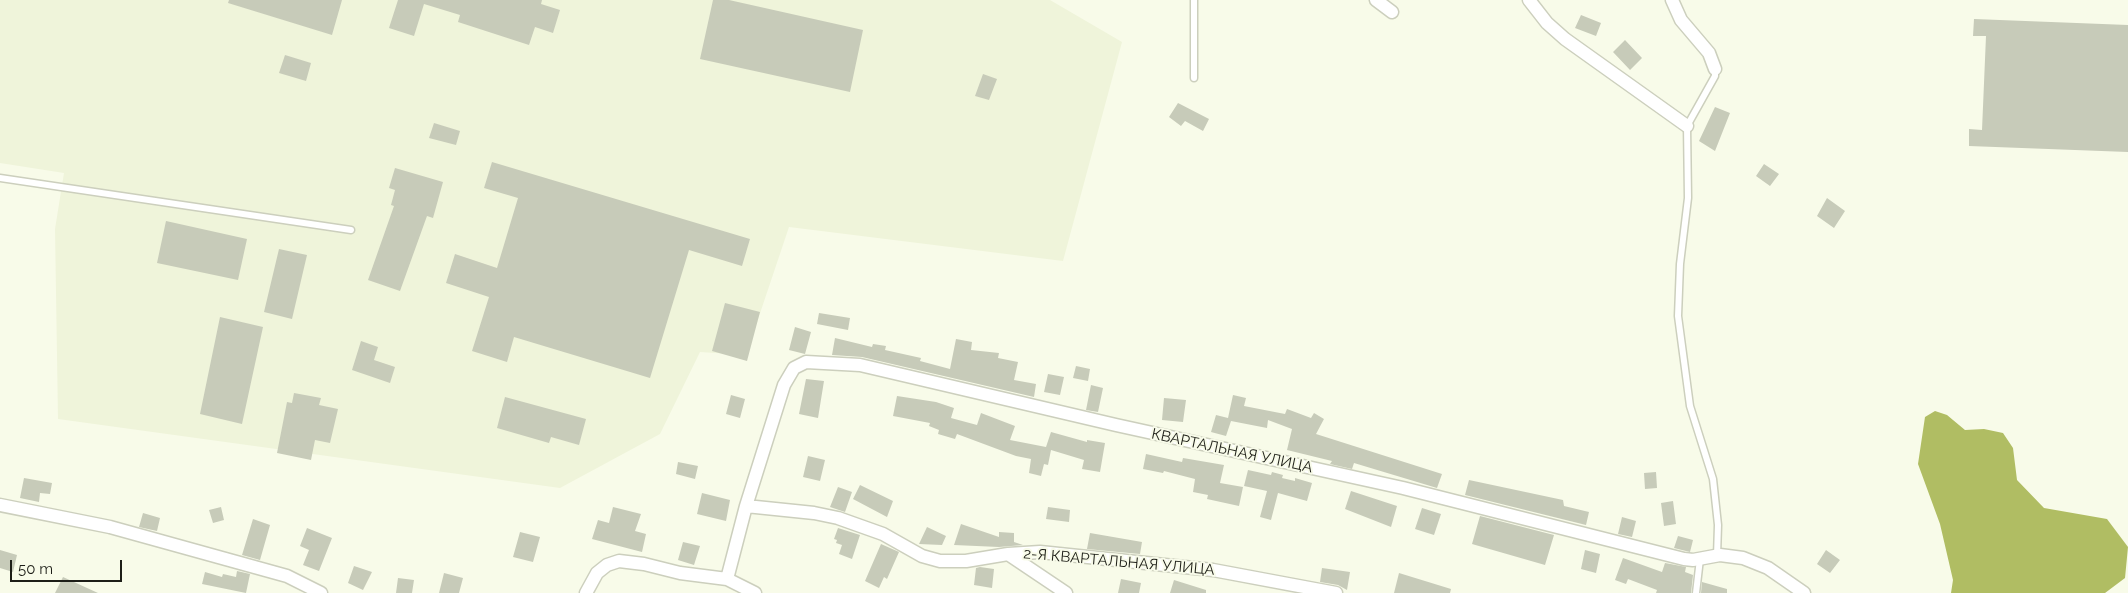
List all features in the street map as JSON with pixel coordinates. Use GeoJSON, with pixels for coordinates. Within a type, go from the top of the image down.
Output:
{"type":"FeatureCollection","features":[{"type":"Feature","properties":{"kind":"street"},"geometry":{"type":"LineString","coordinates":[[1376,0],[1392,12]]}},
{"type":"Feature","properties":{"kind":"street"},"geometry":{"type":"LineString","coordinates":[[1529,0],[1547,23],[1565,38],[1687,126]]}},
{"type":"Feature","properties":{"kind":"street"},"geometry":{"type":"LineString","coordinates":[[1672,0],[1681,20],[1709,54],[1715,69]]}},
{"type":"Feature","properties":{"kind":"street","name":"КВАРТАЛЬНАЯ УЛИЦА"},"geometry":{"type":"LineString","coordinates":[[746,506],[784,385],[794,368],[806,362],[860,365],[1116,425],[1403,488],[1684,559],[1718,556],[1743,558],[1762,565],[1804,593]]}},
{"type":"Feature","properties":{"kind":"street"},"geometry":{"type":"LineString","coordinates":[[0,505],[110,527],[287,576],[321,593]]}},
{"type":"Feature","properties":{"kind":"street"},"geometry":{"type":"LineString","coordinates":[[727,579],[746,506]]}},
{"type":"Feature","properties":{"kind":"street","name":"2-Я КВАРТАЛЬНАЯ УЛИЦА"},"geometry":{"type":"LineString","coordinates":[[746,506],[814,513],[838,518],[883,534],[922,556],[940,560],[966,561],[1008,554],[1040,552],[1213,570],[1336,593]]}},
{"type":"Feature","properties":{"kind":"street"},"geometry":{"type":"LineString","coordinates":[[1008,554],[1066,593]]}},
{"type":"Feature","properties":{"kind":"street"},"geometry":{"type":"LineString","coordinates":[[586,593],[597,573],[607,565],[619,562],[644,564],[680,574],[727,579],[755,593]]}},
{"type":"Feature","properties":{"kind":"lane"},"geometry":{"type":"LineString","coordinates":[[1194,0],[1194,78]]}},
{"type":"Feature","properties":{"kind":"lane"},"geometry":{"type":"LineString","coordinates":[[1715,69],[1715,76],[1687,126],[1688,198],[1680,264],[1678,316],[1690,406],[1713,480],[1718,525],[1718,556]]}},
{"type":"Feature","properties":{"kind":"lane"},"geometry":{"type":"LineString","coordinates":[[0,178],[351,230]]}},
{"type":"Feature","properties":{"kind":"lane"},"geometry":{"type":"LineString","coordinates":[[1696,593],[1700,559]]}},
{"type":"Feature","properties":{"kind":"shaded area"},"geometry":{"type":"Polygon","coordinates":[[[0,0],[1050,0],[1122,42],[1063,261],[789,227],[746,355],[700,352],[660,434],[560,488],[58,419],[55,229],[64,173],[0,163],[0,0]]]}},
{"type":"Feature","properties":{"kind":"green space"},"geometry":{"type":"Polygon","coordinates":[[[1935,411],[1947,415],[1965,430],[1984,429],[2003,433],[2013,448],[2017,480],[2044,508],[2107,519],[2128,547],[2125,578],[2105,593],[1951,593],[1953,580],[1940,524],[1918,464],[1925,417],[1935,411]]]}},
{"type":"Feature","properties":{"kind":"building"},"geometry":{"type":"Polygon","coordinates":[[[229,0],[342,0],[332,35],[228,3],[229,0]]]}},
{"type":"Feature","properties":{"kind":"building"},"geometry":{"type":"Polygon","coordinates":[[[398,0],[542,0],[541,4],[560,10],[553,33],[535,27],[529,45],[458,22],[460,15],[424,4],[414,36],[389,28],[398,0]]]}},
{"type":"Feature","properties":{"kind":"building"},"geometry":{"type":"Polygon","coordinates":[[[713,0],[729,0],[863,30],[850,92],[700,59],[713,0]]]}},
{"type":"Feature","properties":{"kind":"building"},"geometry":{"type":"Polygon","coordinates":[[[1581,15],[1601,23],[1596,36],[1575,28],[1581,15]]]}},
{"type":"Feature","properties":{"kind":"building"},"geometry":{"type":"Polygon","coordinates":[[[1974,19],[2128,25],[2128,152],[1969,146],[1969,129],[1982,130],[1986,36],[1973,36],[1974,19]]]}},
{"type":"Feature","properties":{"kind":"building"},"geometry":{"type":"Polygon","coordinates":[[[1625,40],[1642,58],[1630,70],[1613,52],[1625,40]]]}},
{"type":"Feature","properties":{"kind":"building"},"geometry":{"type":"Polygon","coordinates":[[[285,55],[311,63],[306,81],[279,73],[285,55]]]}},
{"type":"Feature","properties":{"kind":"building"},"geometry":{"type":"Polygon","coordinates":[[[983,74],[997,79],[989,100],[975,96],[983,74]]]}},
{"type":"Feature","properties":{"kind":"building"},"geometry":{"type":"Polygon","coordinates":[[[1178,103],[1209,119],[1203,131],[1185,121],[1181,126],[1169,117],[1178,103]]]}},
{"type":"Feature","properties":{"kind":"building"},"geometry":{"type":"Polygon","coordinates":[[[1715,107],[1730,113],[1715,151],[1699,141],[1715,107]]]}},
{"type":"Feature","properties":{"kind":"building"},"geometry":{"type":"Polygon","coordinates":[[[434,123],[460,131],[456,145],[429,138],[434,123]]]}},
{"type":"Feature","properties":{"kind":"building"},"geometry":{"type":"Polygon","coordinates":[[[492,162],[750,239],[742,266],[689,250],[650,378],[514,337],[507,362],[472,351],[489,297],[446,283],[455,254],[497,268],[518,198],[484,188],[492,162]]]}},
{"type":"Feature","properties":{"kind":"building"},"geometry":{"type":"Polygon","coordinates":[[[1764,164],[1779,174],[1770,186],[1756,176],[1764,164]]]}},
{"type":"Feature","properties":{"kind":"building"},"geometry":{"type":"Polygon","coordinates":[[[395,168],[443,182],[433,218],[427,216],[400,291],[368,280],[394,206],[391,205],[395,190],[389,188],[395,168]]]}},
{"type":"Feature","properties":{"kind":"building"},"geometry":{"type":"Polygon","coordinates":[[[1827,198],[1845,211],[1834,228],[1817,216],[1827,198]]]}},
{"type":"Feature","properties":{"kind":"building"},"geometry":{"type":"Polygon","coordinates":[[[166,221],[247,239],[238,280],[157,263],[166,221]]]}},
{"type":"Feature","properties":{"kind":"building"},"geometry":{"type":"Polygon","coordinates":[[[279,249],[307,255],[292,319],[264,312],[279,249]]]}},
{"type":"Feature","properties":{"kind":"building"},"geometry":{"type":"Polygon","coordinates":[[[725,303],[760,312],[747,361],[712,351],[725,303]]]}},
{"type":"Feature","properties":{"kind":"building"},"geometry":{"type":"Polygon","coordinates":[[[819,313],[850,318],[848,330],[817,324],[819,313]]]}},
{"type":"Feature","properties":{"kind":"building"},"geometry":{"type":"Polygon","coordinates":[[[220,317],[263,327],[242,424],[200,414],[220,317]]]}},
{"type":"Feature","properties":{"kind":"building"},"geometry":{"type":"Polygon","coordinates":[[[795,327],[811,332],[805,354],[789,350],[795,327]]]}},
{"type":"Feature","properties":{"kind":"building"},"geometry":{"type":"Polygon","coordinates":[[[835,338],[872,347],[873,344],[886,346],[885,350],[921,358],[920,361],[950,369],[956,339],[972,342],[971,350],[999,353],[998,358],[1018,362],[1014,380],[1036,384],[1034,397],[862,357],[832,355],[835,338]]]}},
{"type":"Feature","properties":{"kind":"building"},"geometry":{"type":"Polygon","coordinates":[[[361,341],[378,347],[374,360],[395,367],[390,383],[352,370],[361,341]]]}},
{"type":"Feature","properties":{"kind":"building"},"geometry":{"type":"Polygon","coordinates":[[[1076,366],[1090,369],[1088,381],[1073,378],[1076,366]]]}},
{"type":"Feature","properties":{"kind":"building"},"geometry":{"type":"Polygon","coordinates":[[[1048,374],[1064,377],[1060,395],[1044,392],[1048,374]]]}},
{"type":"Feature","properties":{"kind":"building"},"geometry":{"type":"Polygon","coordinates":[[[806,379],[824,381],[818,418],[799,414],[806,379]]]}},
{"type":"Feature","properties":{"kind":"building"},"geometry":{"type":"Polygon","coordinates":[[[1091,385],[1103,388],[1098,412],[1086,410],[1091,385]]]}},
{"type":"Feature","properties":{"kind":"building"},"geometry":{"type":"Polygon","coordinates":[[[294,393],[321,398],[319,405],[338,409],[330,443],[315,440],[311,460],[277,453],[287,402],[292,403],[294,393]]]}},
{"type":"Feature","properties":{"kind":"building"},"geometry":{"type":"Polygon","coordinates":[[[731,395],[745,399],[740,418],[726,414],[731,395]]]}},
{"type":"Feature","properties":{"kind":"building"},"geometry":{"type":"Polygon","coordinates":[[[1233,395],[1246,398],[1244,406],[1285,414],[1287,409],[1311,418],[1314,413],[1324,419],[1316,434],[1442,474],[1437,488],[1354,463],[1352,469],[1330,464],[1332,461],[1287,450],[1292,429],[1268,420],[1267,428],[1231,421],[1226,436],[1211,432],[1216,415],[1228,418],[1233,395]]]}},
{"type":"Feature","properties":{"kind":"building"},"geometry":{"type":"Polygon","coordinates":[[[897,396],[936,402],[954,408],[951,418],[977,425],[981,413],[1015,426],[1010,440],[1046,447],[1051,432],[1087,442],[1087,440],[1105,443],[1100,472],[1082,469],[1084,460],[1051,450],[1048,465],[1044,464],[1041,476],[1029,473],[1031,459],[1016,456],[957,434],[955,439],[938,434],[939,430],[929,426],[930,423],[893,416],[897,396]]]}},
{"type":"Feature","properties":{"kind":"building"},"geometry":{"type":"Polygon","coordinates":[[[505,397],[586,419],[579,445],[551,437],[549,443],[497,428],[505,397]]]}},
{"type":"Feature","properties":{"kind":"building"},"geometry":{"type":"Polygon","coordinates":[[[1164,398],[1186,400],[1183,422],[1162,420],[1164,398]]]}},
{"type":"Feature","properties":{"kind":"building"},"geometry":{"type":"Polygon","coordinates":[[[1146,454],[1182,462],[1183,458],[1224,465],[1220,483],[1243,487],[1239,506],[1207,499],[1208,495],[1193,492],[1195,479],[1164,471],[1163,473],[1143,469],[1146,454]]]}},
{"type":"Feature","properties":{"kind":"building"},"geometry":{"type":"Polygon","coordinates":[[[808,456],[825,460],[820,481],[803,477],[808,456]]]}},
{"type":"Feature","properties":{"kind":"building"},"geometry":{"type":"Polygon","coordinates":[[[678,462],[698,466],[695,479],[676,474],[678,462]]]}},
{"type":"Feature","properties":{"kind":"building"},"geometry":{"type":"Polygon","coordinates":[[[1248,470],[1271,475],[1272,472],[1283,475],[1282,478],[1295,481],[1295,478],[1312,483],[1307,501],[1278,493],[1271,520],[1260,517],[1267,491],[1244,486],[1248,470]]]}},
{"type":"Feature","properties":{"kind":"building"},"geometry":{"type":"Polygon","coordinates":[[[1656,472],[1657,488],[1645,489],[1644,473],[1656,472]]]}},
{"type":"Feature","properties":{"kind":"building"},"geometry":{"type":"Polygon","coordinates":[[[24,478],[52,483],[50,494],[40,493],[39,502],[20,498],[24,478]]]}},
{"type":"Feature","properties":{"kind":"building"},"geometry":{"type":"Polygon","coordinates":[[[1469,480],[1563,500],[1564,506],[1589,512],[1586,525],[1465,495],[1469,480]]]}},
{"type":"Feature","properties":{"kind":"building"},"geometry":{"type":"Polygon","coordinates":[[[860,485],[893,501],[887,517],[853,499],[860,485]]]}},
{"type":"Feature","properties":{"kind":"building"},"geometry":{"type":"Polygon","coordinates":[[[838,487],[852,492],[845,512],[830,507],[838,487]]]}},
{"type":"Feature","properties":{"kind":"building"},"geometry":{"type":"Polygon","coordinates":[[[1351,491],[1397,506],[1391,527],[1345,509],[1351,491]]]}},
{"type":"Feature","properties":{"kind":"building"},"geometry":{"type":"Polygon","coordinates":[[[702,493],[730,500],[726,521],[697,514],[702,493]]]}},
{"type":"Feature","properties":{"kind":"building"},"geometry":{"type":"Polygon","coordinates":[[[1673,501],[1676,524],[1664,526],[1661,503],[1673,501]]]}},
{"type":"Feature","properties":{"kind":"building"},"geometry":{"type":"Polygon","coordinates":[[[221,507],[224,520],[213,523],[209,510],[221,507]]]}},
{"type":"Feature","properties":{"kind":"building"},"geometry":{"type":"Polygon","coordinates":[[[613,507],[641,514],[635,531],[646,534],[642,552],[592,539],[598,520],[609,523],[613,507]]]}},
{"type":"Feature","properties":{"kind":"building"},"geometry":{"type":"Polygon","coordinates":[[[1048,507],[1070,510],[1069,522],[1046,519],[1048,507]]]}},
{"type":"Feature","properties":{"kind":"building"},"geometry":{"type":"Polygon","coordinates":[[[1422,508],[1441,514],[1434,535],[1415,529],[1422,508]]]}},
{"type":"Feature","properties":{"kind":"building"},"geometry":{"type":"Polygon","coordinates":[[[143,513],[160,518],[157,531],[139,527],[143,513]]]}},
{"type":"Feature","properties":{"kind":"building"},"geometry":{"type":"Polygon","coordinates":[[[1480,516],[1554,535],[1545,565],[1472,544],[1480,516]]]}},
{"type":"Feature","properties":{"kind":"building"},"geometry":{"type":"Polygon","coordinates":[[[1622,517],[1636,521],[1632,537],[1618,534],[1622,517]]]}},
{"type":"Feature","properties":{"kind":"building"},"geometry":{"type":"Polygon","coordinates":[[[253,519],[270,525],[260,560],[242,555],[253,519]]]}},
{"type":"Feature","properties":{"kind":"building"},"geometry":{"type":"Polygon","coordinates":[[[961,524],[999,537],[999,532],[1014,533],[1014,542],[1023,545],[999,547],[954,545],[961,524]]]}},
{"type":"Feature","properties":{"kind":"building"},"geometry":{"type":"Polygon","coordinates":[[[927,527],[946,536],[942,545],[919,544],[927,527]]]}},
{"type":"Feature","properties":{"kind":"building"},"geometry":{"type":"Polygon","coordinates":[[[307,528],[332,538],[319,571],[303,565],[309,550],[300,546],[307,528]]]}},
{"type":"Feature","properties":{"kind":"building"},"geometry":{"type":"Polygon","coordinates":[[[838,528],[860,535],[852,559],[839,554],[842,545],[836,543],[837,540],[834,539],[838,528]]]}},
{"type":"Feature","properties":{"kind":"building"},"geometry":{"type":"Polygon","coordinates":[[[520,532],[540,537],[533,562],[513,557],[520,532]]]}},
{"type":"Feature","properties":{"kind":"building"},"geometry":{"type":"Polygon","coordinates":[[[1090,533],[1142,542],[1140,554],[1087,549],[1090,533]]]}},
{"type":"Feature","properties":{"kind":"building"},"geometry":{"type":"Polygon","coordinates":[[[1678,536],[1693,540],[1690,552],[1674,548],[1678,536]]]}},
{"type":"Feature","properties":{"kind":"building"},"geometry":{"type":"Polygon","coordinates":[[[683,542],[700,546],[694,565],[678,560],[683,542]]]}},
{"type":"Feature","properties":{"kind":"building"},"geometry":{"type":"Polygon","coordinates":[[[881,544],[899,552],[887,579],[884,577],[879,588],[865,581],[881,544]]]}},
{"type":"Feature","properties":{"kind":"building"},"geometry":{"type":"Polygon","coordinates":[[[0,550],[17,555],[13,572],[0,568],[0,550]]]}},
{"type":"Feature","properties":{"kind":"building"},"geometry":{"type":"Polygon","coordinates":[[[1585,550],[1600,554],[1596,573],[1581,569],[1585,550]]]}},
{"type":"Feature","properties":{"kind":"building"},"geometry":{"type":"Polygon","coordinates":[[[1826,550],[1840,560],[1830,573],[1817,564],[1826,550]]]}},
{"type":"Feature","properties":{"kind":"building"},"geometry":{"type":"Polygon","coordinates":[[[1623,558],[1662,572],[1665,563],[1686,567],[1685,572],[1693,575],[1691,593],[1656,593],[1657,590],[1628,579],[1626,584],[1615,580],[1623,558]]]}},
{"type":"Feature","properties":{"kind":"building"},"geometry":{"type":"Polygon","coordinates":[[[354,566],[372,572],[363,590],[348,583],[354,566]]]}},
{"type":"Feature","properties":{"kind":"building"},"geometry":{"type":"Polygon","coordinates":[[[976,568],[994,569],[992,588],[974,585],[976,568]]]}},
{"type":"Feature","properties":{"kind":"building"},"geometry":{"type":"Polygon","coordinates":[[[1322,568],[1350,572],[1347,590],[1338,585],[1320,582],[1322,568]]]}},
{"type":"Feature","properties":{"kind":"building"},"geometry":{"type":"Polygon","coordinates":[[[237,571],[250,574],[246,593],[202,584],[205,572],[222,577],[223,574],[236,577],[237,571]]]}},
{"type":"Feature","properties":{"kind":"building"},"geometry":{"type":"Polygon","coordinates":[[[444,573],[463,578],[459,593],[439,593],[444,573]]]}},
{"type":"Feature","properties":{"kind":"building"},"geometry":{"type":"Polygon","coordinates":[[[1399,573],[1451,589],[1450,593],[1394,593],[1399,573]]]}},
{"type":"Feature","properties":{"kind":"building"},"geometry":{"type":"Polygon","coordinates":[[[63,577],[98,593],[55,593],[63,577]]]}},
{"type":"Feature","properties":{"kind":"building"},"geometry":{"type":"Polygon","coordinates":[[[398,578],[414,580],[412,593],[396,593],[398,578]]]}},
{"type":"Feature","properties":{"kind":"building"},"geometry":{"type":"Polygon","coordinates":[[[1121,579],[1141,583],[1139,593],[1118,593],[1121,579]]]}},
{"type":"Feature","properties":{"kind":"building"},"geometry":{"type":"Polygon","coordinates":[[[1174,580],[1206,590],[1206,593],[1170,593],[1174,580]]]}},
{"type":"Feature","properties":{"kind":"building"},"geometry":{"type":"Polygon","coordinates":[[[1702,582],[1727,589],[1727,593],[1701,593],[1702,582]]]}}]}
